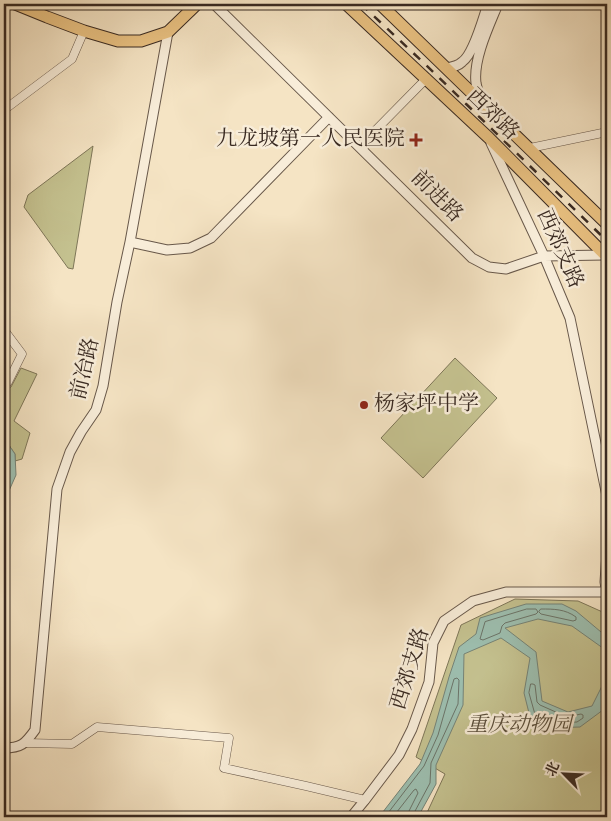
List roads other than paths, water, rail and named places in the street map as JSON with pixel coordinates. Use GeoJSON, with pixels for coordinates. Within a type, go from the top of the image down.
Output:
{"type":"FeatureCollection","features":[{"type":"Feature","properties":{"kind":"main road"},"geometry":{"type":"LineString","coordinates":[[15,4],[47,18],[118,41],[141,41],[168,32],[197,4]]}},
{"type":"Feature","properties":{"kind":"main road","name":"西郊路"},"geometry":{"type":"LineString","coordinates":[[346,4],[489,138],[606,256]]}},
{"type":"Feature","properties":{"kind":"main road","name":"西郊路"},"geometry":{"type":"LineString","coordinates":[[380,4],[607,224]]}},
{"type":"Feature","properties":{"kind":"street","name":"前进路"},"geometry":{"type":"LineString","coordinates":[[214,4],[472,258],[489,267],[506,268],[544,256],[606,256]]}},
{"type":"Feature","properties":{"kind":"street"},"geometry":{"type":"LineString","coordinates":[[448,68],[457,66],[470,53],[488,4]]}},
{"type":"Feature","properties":{"kind":"street"},"geometry":{"type":"LineString","coordinates":[[483,102],[476,84],[475,68],[498,4]]}},
{"type":"Feature","properties":{"kind":"street"},"geometry":{"type":"LineString","coordinates":[[4,110],[72,59],[84,31]]}},
{"type":"Feature","properties":{"kind":"street","name":"前冶路"},"geometry":{"type":"LineString","coordinates":[[26,743],[35,730],[57,489],[70,452],[96,410],[103,386],[168,32]]}},
{"type":"Feature","properties":{"kind":"street"},"geometry":{"type":"LineString","coordinates":[[360,146],[427,78]]}},
{"type":"Feature","properties":{"kind":"street"},"geometry":{"type":"LineString","coordinates":[[130,242],[167,250],[190,248],[211,238],[329,117]]}},
{"type":"Feature","properties":{"kind":"street"},"geometry":{"type":"LineString","coordinates":[[530,148],[607,132]]}},
{"type":"Feature","properties":{"kind":"street","name":"西郊支路"},"geometry":{"type":"LineString","coordinates":[[489,138],[544,256],[570,318],[607,496]]}},
{"type":"Feature","properties":{"kind":"street"},"geometry":{"type":"LineString","coordinates":[[4,330],[22,354],[8,382],[4,383]]}},
{"type":"Feature","properties":{"kind":"street","name":"西郊支路"},"geometry":{"type":"LineString","coordinates":[[351,817],[399,754],[412,729],[429,682],[434,643],[444,621],[473,600],[506,592],[607,593],[605,582],[607,553]]}},
{"type":"Feature","properties":{"kind":"street"},"geometry":{"type":"LineString","coordinates":[[4,748],[12,748],[26,743],[72,744],[97,727],[229,738],[224,768],[365,800]]}},
{"type":"Feature","properties":{"kind":"water"},"geometry":{"type":"Polygon","coordinates":[[[4,438],[15,454],[16,475],[4,499],[4,438]]]}},
{"type":"Feature","properties":{"kind":"water"},"geometry":{"type":"Polygon","coordinates":[[[526,604],[562,604],[576,611],[607,637],[607,651],[572,626],[538,619],[505,628],[536,652],[542,701],[568,712],[592,706],[604,682],[607,683],[607,707],[580,727],[547,728],[531,721],[524,693],[530,658],[501,638],[464,654],[463,705],[436,765],[436,784],[418,817],[379,817],[420,764],[433,733],[459,647],[476,634],[480,618],[526,604]]]}},
{"type":"Feature","properties":{"kind":"railway"},"geometry":{"type":"LineString","coordinates":[[361,4],[607,241]]}},
{"type":"Feature","properties":{"kind":"place","name":"九龙坡第一人民医院"},"geometry":{"type":"Point","coordinates":[416,140]}},
{"type":"Feature","properties":{"kind":"place","name":"杨家坪中学"},"geometry":{"type":"Point","coordinates":[364,405]}},
{"type":"Feature","properties":{"kind":"park label","name":"重庆动物园"},"geometry":{"type":"Point","coordinates":[519,726]}}]}
